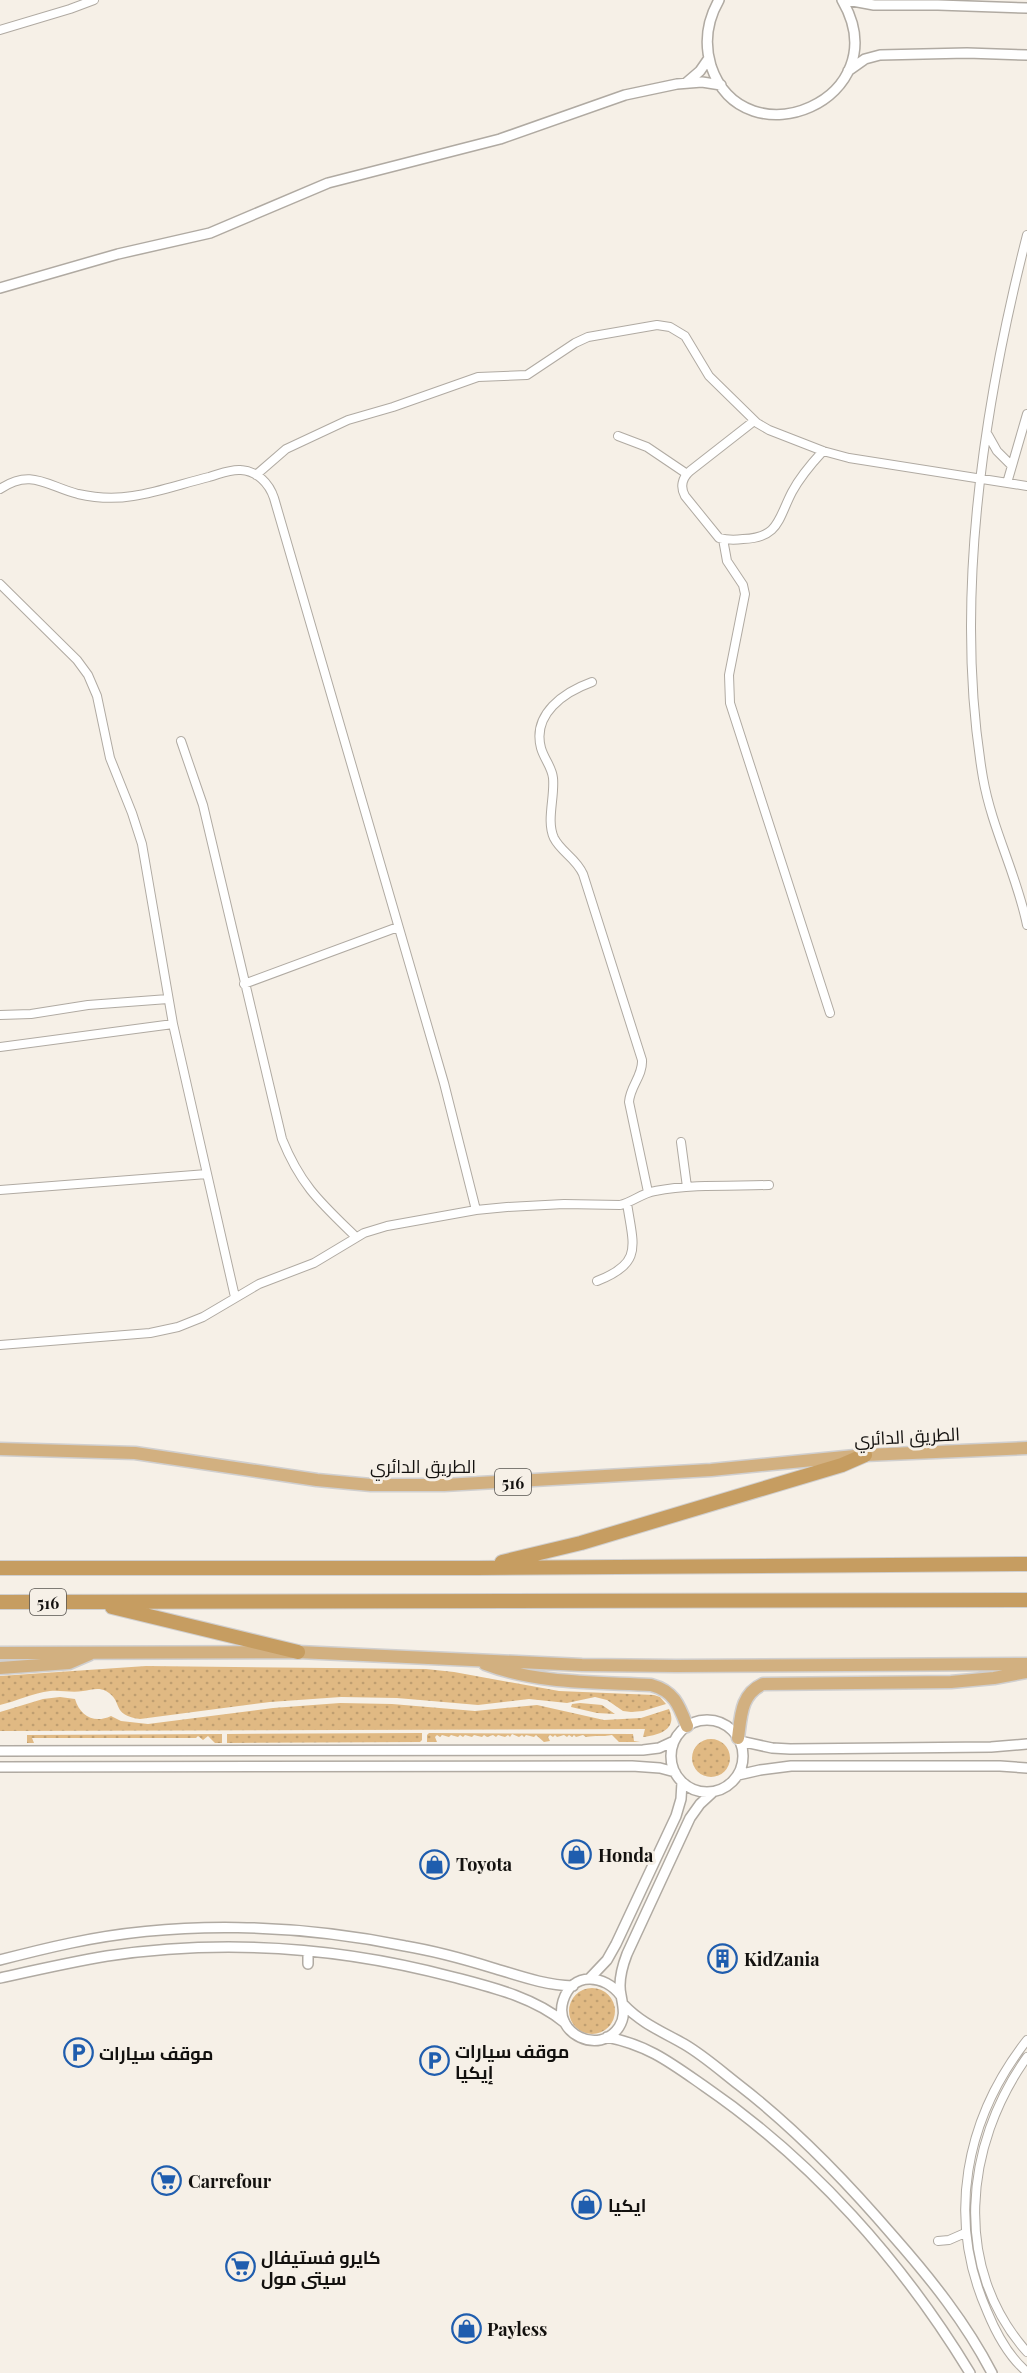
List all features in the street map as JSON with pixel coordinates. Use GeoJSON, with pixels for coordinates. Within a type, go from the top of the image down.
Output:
{"type":"FeatureCollection","features":[{"type":"Feature","properties":{"kind":"highway","name":"الطريق الدائري"},"geometry":{"type":"LineString","coordinates":[[0,1449],[135,1453],[310,1480],[412,1485],[600,1478],[865,1455],[1027,1448]]}},
{"type":"Feature","properties":{"kind":"highway","name":"516"},"geometry":{"type":"LineString","coordinates":[[476,1568],[580,1543],[842,1465],[865,1455]]}},
{"type":"Feature","properties":{"kind":"highway","name":"516"},"geometry":{"type":"LineString","coordinates":[[0,1568],[476,1568],[1027,1564]]}},
{"type":"Feature","properties":{"kind":"highway","name":"516"},"geometry":{"type":"LineString","coordinates":[[0,1602],[1027,1600]]}},
{"type":"Feature","properties":{"kind":"highway","name":"516"},"geometry":{"type":"LineString","coordinates":[[96,1602],[298,1652]]}},
{"type":"Feature","properties":{"kind":"highway","name":"516"},"geometry":{"type":"LineString","coordinates":[[0,1653],[298,1652],[668,1666],[1027,1664]]}},
{"type":"Feature","properties":{"kind":"highway"},"geometry":{"type":"LineString","coordinates":[[0,1668],[69,1663],[94,1653]]}},
{"type":"Feature","properties":{"kind":"highway"},"geometry":{"type":"LineString","coordinates":[[475,1660],[511,1673],[531,1677],[651,1685],[661,1688],[677,1701],[687,1726]]}},
{"type":"Feature","properties":{"kind":"highway"},"geometry":{"type":"LineString","coordinates":[[739,1739],[744,1701],[755,1688],[764,1684],[951,1682],[1027,1672]]}},
{"type":"Feature","properties":{"kind":"street"},"geometry":{"type":"LineString","coordinates":[[0,30],[94,0]]}},
{"type":"Feature","properties":{"kind":"street"},"geometry":{"type":"LineString","coordinates":[[719,0],[707,32],[709,58],[721,85],[737,101],[749,108],[787,115],[800,112],[823,101],[842,82],[848,71],[852,59],[854,33],[842,0]]}},
{"type":"Feature","properties":{"kind":"street"},"geometry":{"type":"LineString","coordinates":[[848,0],[867,5],[1027,8]]}},
{"type":"Feature","properties":{"kind":"street"},"geometry":{"type":"LineString","coordinates":[[848,71],[865,59],[880,55],[967,53],[1027,55]]}},
{"type":"Feature","properties":{"kind":"street"},"geometry":{"type":"LineString","coordinates":[[686,83],[700,71],[709,58]]}},
{"type":"Feature","properties":{"kind":"street"},"geometry":{"type":"LineString","coordinates":[[0,288],[118,254],[210,233],[255,216],[310,189],[346,177],[500,139],[643,90],[686,83],[702,82],[721,85]]}},
{"type":"Feature","properties":{"kind":"street"},"geometry":{"type":"LineString","coordinates":[[1027,235],[1004,330],[987,434],[971,603],[971,654],[975,716],[989,809],[1015,878],[1027,926]]}},
{"type":"Feature","properties":{"kind":"street"},"geometry":{"type":"LineString","coordinates":[[256,475],[286,449],[348,420],[478,377],[527,375],[588,337],[657,325],[670,327],[685,336],[709,376],[754,421],[769,430],[823,451],[867,462],[1027,486]]}},
{"type":"Feature","properties":{"kind":"street"},"geometry":{"type":"LineString","coordinates":[[1007,483],[1027,414]]}},
{"type":"Feature","properties":{"kind":"street"},"geometry":{"type":"LineString","coordinates":[[754,421],[687,474],[682,485],[685,496],[714,533],[723,539],[752,539],[771,532],[777,525],[798,482],[823,451]]}},
{"type":"Feature","properties":{"kind":"street"},"geometry":{"type":"LineString","coordinates":[[987,434],[996,451],[1011,465]]}},
{"type":"Feature","properties":{"kind":"street"},"geometry":{"type":"LineString","coordinates":[[618,436],[640,443],[687,474]]}},
{"type":"Feature","properties":{"kind":"street"},"geometry":{"type":"LineString","coordinates":[[0,489],[14,482],[33,479],[78,494],[123,497],[146,494],[232,470],[256,475],[269,487],[444,1083],[476,1210]]}},
{"type":"Feature","properties":{"kind":"street"},"geometry":{"type":"LineString","coordinates":[[723,539],[729,566],[743,585],[745,594],[729,675],[730,703],[830,1013]]}},
{"type":"Feature","properties":{"kind":"street"},"geometry":{"type":"LineString","coordinates":[[0,584],[71,653],[93,685],[100,707],[110,758],[142,844],[172,1024],[235,1297]]}},
{"type":"Feature","properties":{"kind":"street"},"geometry":{"type":"LineString","coordinates":[[592,682],[572,690],[548,711],[542,722],[540,743],[553,777],[553,835],[558,844],[577,862],[583,874],[642,1059],[642,1070],[632,1089],[629,1102],[648,1192]]}},
{"type":"Feature","properties":{"kind":"street"},"geometry":{"type":"LineString","coordinates":[[181,741],[203,806],[277,1124],[288,1154],[315,1197],[356,1237]]}},
{"type":"Feature","properties":{"kind":"street"},"geometry":{"type":"LineString","coordinates":[[244,984],[398,927]]}},
{"type":"Feature","properties":{"kind":"street"},"geometry":{"type":"LineString","coordinates":[[0,1015],[31,1014],[106,1003],[168,999]]}},
{"type":"Feature","properties":{"kind":"street"},"geometry":{"type":"LineString","coordinates":[[0,1047],[172,1024]]}},
{"type":"Feature","properties":{"kind":"street"},"geometry":{"type":"LineString","coordinates":[[681,1142],[687,1187]]}},
{"type":"Feature","properties":{"kind":"street"},"geometry":{"type":"LineString","coordinates":[[0,1190],[207,1174]]}},
{"type":"Feature","properties":{"kind":"street"},"geometry":{"type":"LineString","coordinates":[[0,1345],[164,1330],[203,1317],[259,1284],[314,1263],[356,1237],[387,1226],[476,1210],[535,1205],[612,1205],[627,1203],[648,1192],[687,1187],[769,1185]]}},
{"type":"Feature","properties":{"kind":"street"},"geometry":{"type":"LineString","coordinates":[[597,1281],[620,1271],[630,1257],[633,1239],[627,1203]]}},
{"type":"Feature","properties":{"kind":"street"},"geometry":{"type":"LineString","coordinates":[[0,1751],[643,1750],[659,1748],[675,1741],[687,1726],[696,1722],[715,1721],[732,1730],[739,1739],[743,1752],[742,1764],[738,1775],[727,1786],[713,1792],[690,1818],[643,1917],[623,1967],[624,2012],[619,2027],[607,2037]]}},
{"type":"Feature","properties":{"kind":"street"},"geometry":{"type":"LineString","coordinates":[[739,1739],[772,1748],[790,1749],[991,1747],[1027,1744]]}},
{"type":"Feature","properties":{"kind":"street"},"geometry":{"type":"LineString","coordinates":[[675,1741],[672,1762],[682,1782],[697,1791],[713,1792]]}},
{"type":"Feature","properties":{"kind":"street"},"geometry":{"type":"LineString","coordinates":[[0,1767],[642,1766],[675,1772]]}},
{"type":"Feature","properties":{"kind":"street"},"geometry":{"type":"LineString","coordinates":[[738,1775],[791,1766],[1027,1768]]}},
{"type":"Feature","properties":{"kind":"street"},"geometry":{"type":"LineString","coordinates":[[0,1960],[109,1936],[175,1930],[260,1929],[341,1935],[395,1944],[469,1961],[540,1983],[573,1986],[589,1979],[607,1960],[616,1944],[676,1816],[681,1799],[682,1782]]}},
{"type":"Feature","properties":{"kind":"street"},"geometry":{"type":"LineString","coordinates":[[0,1978],[76,1961],[141,1952],[211,1947],[308,1951],[380,1961],[465,1980],[536,2004],[565,2023]]}},
{"type":"Feature","properties":{"kind":"street"},"geometry":{"type":"LineString","coordinates":[[308,1951],[308,1964]]}},
{"type":"Feature","properties":{"kind":"street"},"geometry":{"type":"LineString","coordinates":[[589,1979],[608,1982],[643,2022],[686,2045],[710,2063],[753,2096],[814,2151],[863,2201],[929,2277],[966,2330],[992,2373]]}},
{"type":"Feature","properties":{"kind":"street"},"geometry":{"type":"LineString","coordinates":[[573,1986],[564,1999],[562,2007],[565,2023],[570,2031],[588,2040],[607,2037],[652,2051],[732,2105],[768,2133],[838,2202],[896,2264],[969,2373]]}},
{"type":"Feature","properties":{"kind":"street"},"geometry":{"type":"LineString","coordinates":[[1027,2040],[1003,2074],[986,2108],[967,2175],[964,2207],[965,2233],[975,2283],[992,2324],[1014,2358],[1027,2372]]}},
{"type":"Feature","properties":{"kind":"street"},"geometry":{"type":"LineString","coordinates":[[1014,2358],[1026,2351],[1000,2315],[983,2274],[975,2231],[974,2211],[977,2176],[985,2145],[1010,2084],[1027,2057]]}},
{"type":"Feature","properties":{"kind":"street"},"geometry":{"type":"LineString","coordinates":[[967,2175],[977,2176]]}},
{"type":"Feature","properties":{"kind":"street"},"geometry":{"type":"LineString","coordinates":[[938,2241],[949,2240],[965,2233]]}},
{"type":"Feature","properties":{"kind":"shaded area"},"geometry":{"type":"Polygon","coordinates":[[[146,1666],[426,1669],[559,1691],[654,1695],[660,1697],[666,1704],[631,1712],[623,1711],[607,1700],[595,1697],[567,1703],[529,1699],[478,1705],[397,1698],[341,1697],[270,1702],[140,1719],[125,1714],[111,1695],[97,1689],[79,1692],[44,1692],[0,1705],[0,1676],[146,1666]]]}},
{"type":"Feature","properties":{"kind":"shaded area"},"geometry":{"type":"Polygon","coordinates":[[[60,1697],[75,1699],[80,1710],[93,1719],[111,1716],[121,1721],[148,1724],[273,1708],[340,1703],[392,1704],[475,1711],[537,1705],[604,1720],[641,1718],[669,1709],[671,1722],[661,1733],[643,1737],[645,1729],[0,1731],[0,1712],[43,1699],[60,1697]]]}},
{"type":"Feature","properties":{"kind":"shaded area"},"geometry":{"type":"Polygon","coordinates":[[[572,1704],[602,1705],[615,1714],[597,1713],[571,1707],[572,1704]]]}},
{"type":"Feature","properties":{"kind":"shaded area"},"geometry":{"type":"Polygon","coordinates":[[[422,1733],[420,1742],[227,1743],[227,1734],[422,1733]]]}},
{"type":"Feature","properties":{"kind":"shaded area"},"geometry":{"type":"Polygon","coordinates":[[[429,1733],[633,1734],[634,1741],[640,1742],[619,1742],[612,1735],[557,1737],[555,1735],[553,1737],[550,1735],[548,1737],[550,1741],[544,1742],[536,1735],[519,1737],[512,1734],[510,1737],[508,1735],[487,1737],[484,1735],[482,1737],[474,1735],[472,1737],[465,1735],[463,1737],[460,1735],[458,1737],[451,1735],[449,1737],[442,1735],[440,1737],[437,1735],[435,1737],[437,1742],[427,1742],[429,1733]]]}},
{"type":"Feature","properties":{"kind":"shaded area"},"geometry":{"type":"Polygon","coordinates":[[[222,1734],[222,1743],[215,1743],[208,1736],[203,1740],[198,1736],[196,1738],[32,1738],[34,1743],[27,1743],[27,1735],[222,1734]]]}},
{"type":"Feature","properties":{"kind":"shaded area"},"geometry":{"type":"Polygon","coordinates":[[[711,1739],[724,1745],[730,1758],[724,1771],[711,1777],[698,1771],[692,1758],[698,1745],[711,1739]]]}},
{"type":"Feature","properties":{"kind":"shaded area"},"geometry":{"type":"Polygon","coordinates":[[[597,1988],[609,1994],[614,2002],[614,2020],[609,2028],[601,2033],[587,2034],[579,2031],[572,2024],[569,2006],[572,1998],[579,1991],[597,1988]]]}},
{"type":"Feature","properties":{"kind":"place","name":"Honda"},"geometry":{"type":"Point","coordinates":[577,1855]}},
{"type":"Feature","properties":{"kind":"place","name":"Toyota"},"geometry":{"type":"Point","coordinates":[435,1864]}},
{"type":"Feature","properties":{"kind":"place","name":"KidZania"},"geometry":{"type":"Point","coordinates":[723,1959]}},
{"type":"Feature","properties":{"kind":"place","name":"موقف سيارات"},"geometry":{"type":"Point","coordinates":[78,2053]}},
{"type":"Feature","properties":{"kind":"place","name":"موقف سيارات إيكيا"},"geometry":{"type":"Point","coordinates":[434,2061]}},
{"type":"Feature","properties":{"kind":"place","name":"Carrefour"},"geometry":{"type":"Point","coordinates":[167,2181]}},
{"type":"Feature","properties":{"kind":"place","name":"ايكيا"},"geometry":{"type":"Point","coordinates":[587,2205]}},
{"type":"Feature","properties":{"kind":"place","name":"كايرو فستيفال سيتى مول"},"geometry":{"type":"Point","coordinates":[240,2267]}},
{"type":"Feature","properties":{"kind":"place","name":"Payless"},"geometry":{"type":"Point","coordinates":[466,2329]}}]}
